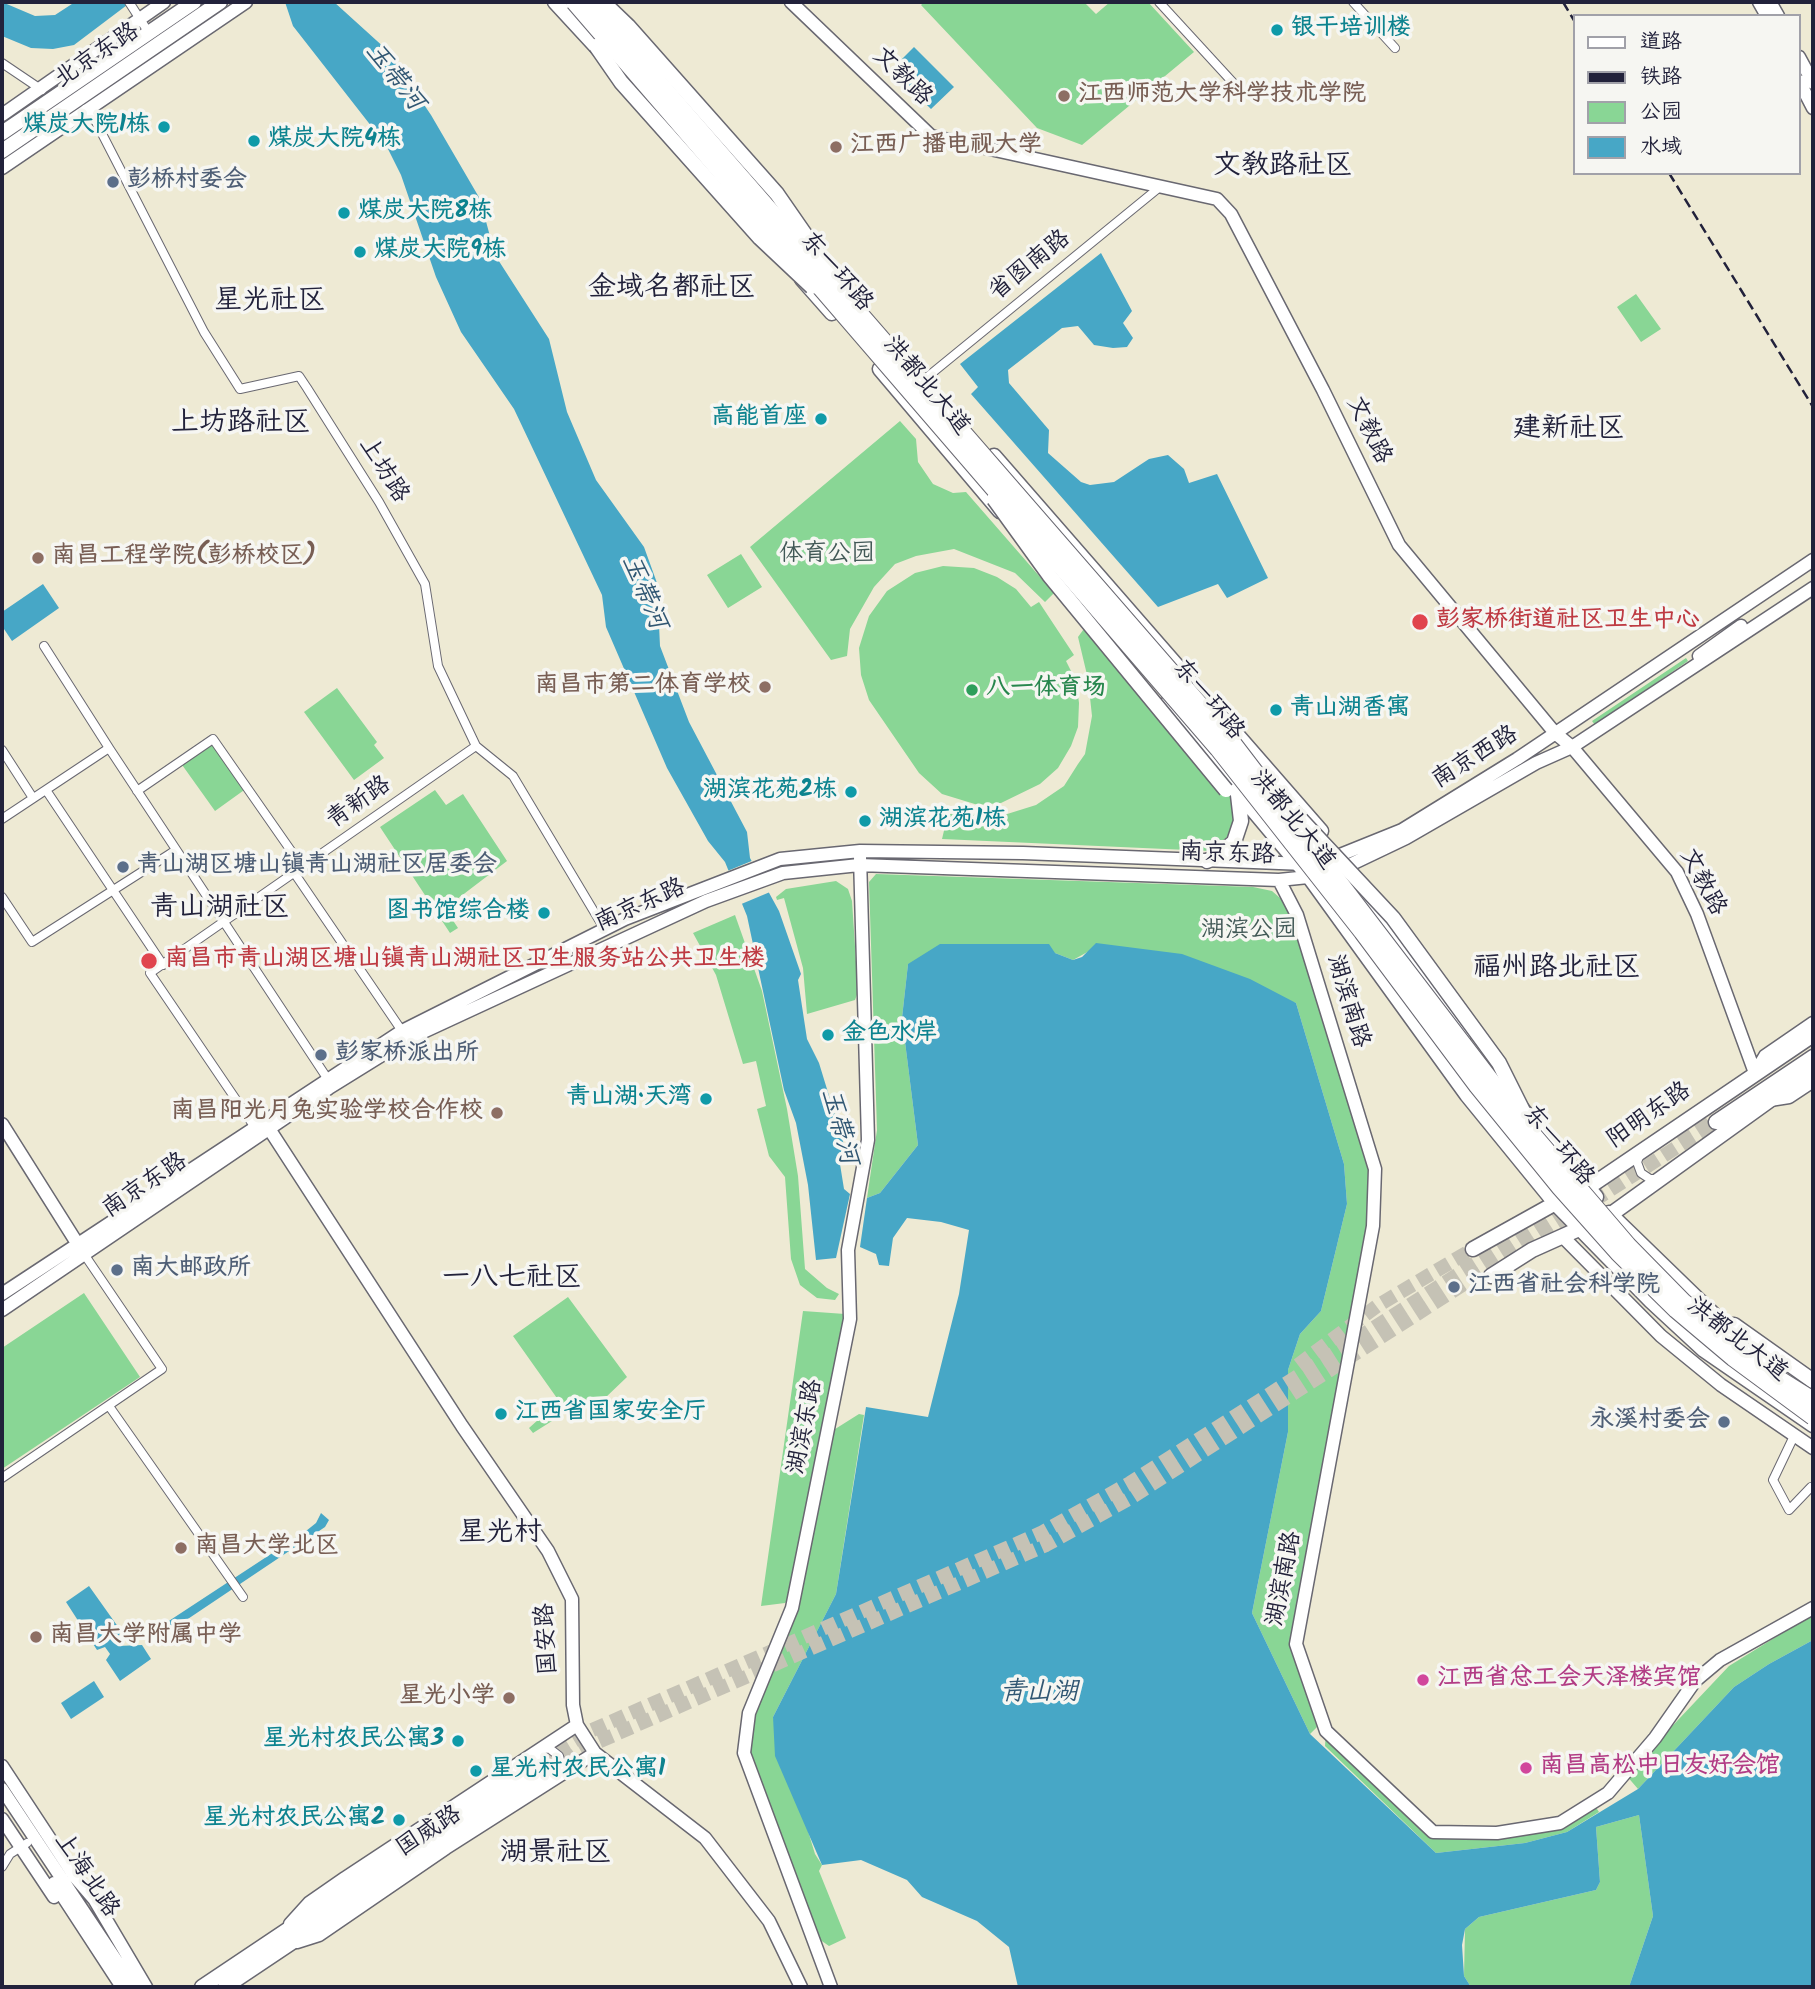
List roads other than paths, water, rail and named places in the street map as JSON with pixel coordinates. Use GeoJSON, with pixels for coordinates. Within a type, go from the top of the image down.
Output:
{"type":"FeatureCollection","features":[{"type":"Feature","properties":{"kind":"highway","name":"东一环路"},"geometry":{"type":"LineString","coordinates":[[574,2],[1218,749],[1515,1135],[1610,1244],[1676,1310],[1733,1359],[1813,1417]]}},
{"type":"Feature","properties":{"kind":"highway","name":"东一环路"},"geometry":{"type":"LineString","coordinates":[[589,2],[1259,775],[1526,1126],[1628,1245],[1684,1302],[1778,1378],[1813,1400]]}},
{"type":"Feature","properties":{"kind":"main road","name":"北京东路"},"geometry":{"type":"LineString","coordinates":[[2,134],[194,2]]}},
{"type":"Feature","properties":{"kind":"main road","name":"北京东路"},"geometry":{"type":"LineString","coordinates":[[2,151],[81,105],[220,2]]}},
{"type":"Feature","properties":{"kind":"main road","name":"洪都北大道"},"geometry":{"type":"LineString","coordinates":[[555,2],[852,336],[1234,793],[1253,809],[1310,878],[1467,1095],[1555,1203],[1605,1256],[1704,1350],[1813,1425]]}},
{"type":"Feature","properties":{"kind":"main road","name":"洪都北大道"},"geometry":{"type":"LineString","coordinates":[[597,2],[1320,831],[1501,1085],[1610,1215],[1710,1308],[1738,1338],[1813,1394]]}},
{"type":"Feature","properties":{"kind":"main road"},"geometry":{"type":"LineString","coordinates":[[603,2],[777,194],[855,307]]}},
{"type":"Feature","properties":{"kind":"main road"},"geometry":{"type":"LineString","coordinates":[[596,46],[621,82],[760,238],[836,309]]}},
{"type":"Feature","properties":{"kind":"main road"},"geometry":{"type":"LineString","coordinates":[[948,436],[1049,575],[1234,793],[1241,821],[1234,842],[1207,861]]}},
{"type":"Feature","properties":{"kind":"main road"},"geometry":{"type":"LineString","coordinates":[[1259,775],[1393,919],[1499,1063],[1523,1111]]}},
{"type":"Feature","properties":{"kind":"main road","name":"阳明东路"},"geometry":{"type":"LineString","coordinates":[[1473,1249],[1555,1203],[1589,1188],[1813,1035]]}},
{"type":"Feature","properties":{"kind":"main road","name":"阳明东路"},"geometry":{"type":"LineString","coordinates":[[1813,1044],[1713,1118],[1813,1057]]}},
{"type":"Feature","properties":{"kind":"main road"},"geometry":{"type":"LineString","coordinates":[[1491,1276],[1562,1236],[1610,1215],[1813,1069]]}},
{"type":"Feature","properties":{"kind":"main road"},"geometry":{"type":"LineString","coordinates":[[1605,1256],[1617,1276],[1672,1330],[1714,1365],[1813,1433]]}},
{"type":"Feature","properties":{"kind":"main road"},"geometry":{"type":"LineString","coordinates":[[1710,1308],[1813,1381]]}},
{"type":"Feature","properties":{"kind":"main road","name":"国威路"},"geometry":{"type":"LineString","coordinates":[[202,1987],[284,1939],[547,1771]]}},
{"type":"Feature","properties":{"kind":"main road","name":"国威路"},"geometry":{"type":"LineString","coordinates":[[225,1987],[284,1939]]}},
{"type":"Feature","properties":{"kind":"street"},"geometry":{"type":"LineString","coordinates":[[129,2],[149,33]]}},
{"type":"Feature","properties":{"kind":"street"},"geometry":{"type":"LineString","coordinates":[[2,115],[164,2]]}},
{"type":"Feature","properties":{"kind":"street"},"geometry":{"type":"LineString","coordinates":[[2,167],[81,105],[246,2]]}},
{"type":"Feature","properties":{"kind":"street","name":"文教路"},"geometry":{"type":"LineString","coordinates":[[791,2],[931,136],[1217,199],[1231,214],[1323,390],[1399,545],[1555,733],[1572,747],[1677,872],[1697,914],[1755,1073]]}},
{"type":"Feature","properties":{"kind":"street"},"geometry":{"type":"LineString","coordinates":[[1158,2],[1237,87]]}},
{"type":"Feature","properties":{"kind":"street"},"geometry":{"type":"LineString","coordinates":[[1353,2],[1395,48]]}},
{"type":"Feature","properties":{"kind":"street"},"geometry":{"type":"LineString","coordinates":[[1801,61],[1813,83]]}},
{"type":"Feature","properties":{"kind":"street"},"geometry":{"type":"LineString","coordinates":[[2,63],[40,88],[51,100]]}},
{"type":"Feature","properties":{"kind":"street"},"geometry":{"type":"LineString","coordinates":[[1801,85],[1813,108]]}},
{"type":"Feature","properties":{"kind":"street","name":"上坊路"},"geometry":{"type":"LineString","coordinates":[[81,105],[96,122],[208,338],[240,389],[299,376],[379,502],[425,584],[438,666],[476,746],[513,776],[605,930]]}},
{"type":"Feature","properties":{"kind":"street","name":"省图南路"},"geometry":{"type":"LineString","coordinates":[[926,378],[1161,186]]}},
{"type":"Feature","properties":{"kind":"street"},"geometry":{"type":"LineString","coordinates":[[1663,662],[1813,560]]}},
{"type":"Feature","properties":{"kind":"street"},"geometry":{"type":"LineString","coordinates":[[1663,662],[1705,640],[1813,569]]}},
{"type":"Feature","properties":{"kind":"street"},"geometry":{"type":"LineString","coordinates":[[1675,678],[1711,646],[1813,578]]}},
{"type":"Feature","properties":{"kind":"street"},"geometry":{"type":"LineString","coordinates":[[1675,678],[1813,588]]}},
{"type":"Feature","properties":{"kind":"street"},"geometry":{"type":"LineString","coordinates":[[44,646],[327,1079]]}},
{"type":"Feature","properties":{"kind":"street","name":"南京西路"},"geometry":{"type":"LineString","coordinates":[[1299,865],[1344,863],[1402,830],[1663,662]]}},
{"type":"Feature","properties":{"kind":"street","name":"南京西路"},"geometry":{"type":"LineString","coordinates":[[1310,878],[1406,838],[1536,763],[1572,747],[1675,678]]}},
{"type":"Feature","properties":{"kind":"street"},"geometry":{"type":"LineString","coordinates":[[137,791],[213,739],[402,1031]]}},
{"type":"Feature","properties":{"kind":"street","name":"青新路"},"geometry":{"type":"LineString","coordinates":[[163,964],[476,746]]}},
{"type":"Feature","properties":{"kind":"street"},"geometry":{"type":"LineString","coordinates":[[2,819],[109,748]]}},
{"type":"Feature","properties":{"kind":"street"},"geometry":{"type":"LineString","coordinates":[[2,750],[33,798]]}},
{"type":"Feature","properties":{"kind":"street"},"geometry":{"type":"LineString","coordinates":[[46,790],[163,964],[150,973],[262,1128]]}},
{"type":"Feature","properties":{"kind":"street"},"geometry":{"type":"LineString","coordinates":[[2,897],[32,942],[176,850]]}},
{"type":"Feature","properties":{"kind":"street","name":"南京东路"},"geometry":{"type":"LineString","coordinates":[[262,1128],[327,1079],[402,1031],[605,930],[724,880],[799,855],[860,851],[1299,865]]}},
{"type":"Feature","properties":{"kind":"street","name":"湖滨东路"},"geometry":{"type":"LineString","coordinates":[[831,1987],[744,1753],[749,1713],[792,1608],[850,1320],[850,1241],[868,1140],[860,851]]}},
{"type":"Feature","properties":{"kind":"street","name":"南京东路"},"geometry":{"type":"LineString","coordinates":[[2,1310],[81,1249],[262,1128],[408,1039],[533,979],[734,891],[783,873],[859,865],[1279,880],[1310,878]]}},
{"type":"Feature","properties":{"kind":"street","name":"湖滨南路"},"geometry":{"type":"LineString","coordinates":[[1279,880],[1297,915],[1375,1169],[1373,1226],[1296,1644],[1326,1731],[1433,1832],[1497,1833],[1560,1823],[1608,1793],[1655,1738],[1695,1681],[1720,1660],[1813,1608]]}},
{"type":"Feature","properties":{"kind":"street"},"geometry":{"type":"LineString","coordinates":[[1755,1073],[1765,1056],[1813,1023]]}},
{"type":"Feature","properties":{"kind":"street"},"geometry":{"type":"LineString","coordinates":[[1766,1101],[1789,1097],[1813,1081]]}},
{"type":"Feature","properties":{"kind":"street"},"geometry":{"type":"LineString","coordinates":[[2,1124],[81,1249],[162,1369],[2,1478]]}},
{"type":"Feature","properties":{"kind":"street","name":"国安路"},"geometry":{"type":"LineString","coordinates":[[262,1128],[559,1572],[572,1599],[573,1705],[577,1725],[595,1753],[705,1838],[769,1921],[801,1987]]}},
{"type":"Feature","properties":{"kind":"street"},"geometry":{"type":"LineString","coordinates":[[1640,1152],[1637,1162],[1641,1172],[1650,1179],[1662,1178]]}},
{"type":"Feature","properties":{"kind":"street"},"geometry":{"type":"LineString","coordinates":[[1562,1236],[1661,1336],[1721,1385],[1813,1448]]}},
{"type":"Feature","properties":{"kind":"street","name":"南京东路"},"geometry":{"type":"LineString","coordinates":[[2,1294],[81,1249]]}},
{"type":"Feature","properties":{"kind":"street"},"geometry":{"type":"LineString","coordinates":[[109,1406],[241,1594]]}},
{"type":"Feature","properties":{"kind":"street"},"geometry":{"type":"LineString","coordinates":[[1794,1436],[1773,1480],[1789,1510],[1811,1487]]}},
{"type":"Feature","properties":{"kind":"street","name":"国威路"},"geometry":{"type":"LineString","coordinates":[[284,1939],[309,1903],[539,1747],[577,1725]]}},
{"type":"Feature","properties":{"kind":"street"},"geometry":{"type":"LineString","coordinates":[[539,1747],[550,1749],[559,1756],[562,1767],[547,1771]]}},
{"type":"Feature","properties":{"kind":"street","name":"国威路"},"geometry":{"type":"LineString","coordinates":[[284,1939],[319,1935],[446,1848],[547,1771],[595,1753]]}},
{"type":"Feature","properties":{"kind":"street"},"geometry":{"type":"LineString","coordinates":[[2,1766],[75,1877],[94,1899],[146,1987]]}},
{"type":"Feature","properties":{"kind":"street","name":"上海北路"},"geometry":{"type":"LineString","coordinates":[[2,1789],[134,1987]]}},
{"type":"Feature","properties":{"kind":"street","name":"上海北路"},"geometry":{"type":"LineString","coordinates":[[2,1804],[24,1845],[122,1987]]}},
{"type":"Feature","properties":{"kind":"street"},"geometry":{"type":"LineString","coordinates":[[2,1819],[24,1845],[113,1987]]}},
{"type":"Feature","properties":{"kind":"street"},"geometry":{"type":"LineString","coordinates":[[2,1867],[10,1854],[24,1845]]}},
{"type":"Feature","properties":{"kind":"water"},"geometry":{"type":"Polygon","coordinates":[[[2,2],[35,16],[55,15],[75,2],[131,2],[74,45],[53,49],[31,48],[2,36],[2,2]]]}},
{"type":"Feature","properties":{"kind":"water","name":"玉带河"},"geometry":{"type":"Polygon","coordinates":[[[285,2],[334,2],[387,50],[431,115],[480,199],[495,255],[549,339],[567,412],[596,480],[644,547],[657,583],[660,646],[689,722],[747,832],[750,858],[779,911],[801,974],[798,980],[807,1039],[819,1063],[845,1148],[839,1158],[844,1189],[850,1194],[836,1258],[816,1260],[808,1185],[796,1123],[784,1090],[747,916],[725,862],[708,841],[667,768],[606,627],[602,595],[514,409],[461,332],[436,277],[401,175],[386,145],[293,26],[285,2]]]}},
{"type":"Feature","properties":{"kind":"water"},"geometry":{"type":"Polygon","coordinates":[[[914,47],[954,87],[931,109],[891,70],[914,47]]]}},
{"type":"Feature","properties":{"kind":"water"},"geometry":{"type":"Polygon","coordinates":[[[1101,253],[1132,311],[1123,323],[1133,338],[1127,347],[1094,345],[1078,326],[1062,328],[1008,370],[1009,383],[1049,430],[1048,453],[1081,482],[1090,485],[1114,482],[1149,459],[1168,455],[1184,469],[1189,483],[1217,474],[1268,578],[1227,598],[1218,584],[1158,607],[971,394],[978,387],[960,364],[1101,253]]]}},
{"type":"Feature","properties":{"kind":"water"},"geometry":{"type":"Polygon","coordinates":[[[43,584],[59,608],[12,641],[2,626],[2,612],[43,584]]]}},
{"type":"Feature","properties":{"kind":"water","name":"青山湖"},"geometry":{"type":"Polygon","coordinates":[[[1096,943],[1182,954],[1250,979],[1296,1003],[1344,1164],[1347,1204],[1321,1311],[1300,1334],[1288,1370],[1288,1432],[1252,1613],[1310,1734],[1436,1853],[1525,1843],[1567,1832],[1638,1789],[1734,1687],[1813,1640],[1813,1987],[1629,1987],[1653,1916],[1639,1815],[1596,1827],[1600,1882],[1596,1890],[1479,1917],[1465,1929],[1462,1945],[1464,1976],[1471,1987],[1018,1987],[1009,1947],[977,1921],[922,1897],[907,1880],[861,1860],[822,1865],[775,1756],[773,1717],[836,1594],[866,1407],[928,1417],[959,1294],[969,1230],[941,1222],[907,1218],[893,1238],[889,1266],[879,1265],[876,1254],[860,1247],[867,1198],[880,1193],[918,1145],[902,1018],[908,964],[940,944],[1049,944],[1055,953],[1073,960],[1082,957],[1096,943]]]}},
{"type":"Feature","properties":{"kind":"water"},"geometry":{"type":"Polygon","coordinates":[[[321,1513],[329,1520],[325,1527],[155,1641],[149,1639],[149,1634],[306,1531],[316,1523],[321,1513]]]}},
{"type":"Feature","properties":{"kind":"water"},"geometry":{"type":"Polygon","coordinates":[[[89,1586],[121,1631],[116,1642],[118,1646],[142,1645],[151,1659],[120,1681],[106,1660],[110,1654],[105,1647],[97,1650],[66,1602],[89,1586]]]}},
{"type":"Feature","properties":{"kind":"water"},"geometry":{"type":"Polygon","coordinates":[[[94,1681],[104,1697],[71,1719],[61,1703],[94,1681]]]}},
{"type":"Feature","properties":{"kind":"tunnel"},"geometry":{"type":"LineString","coordinates":[[1676,1136],[1710,1114]]}},
{"type":"Feature","properties":{"kind":"tunnel"},"geometry":{"type":"LineString","coordinates":[[545,1773],[598,1742],[1046,1545],[1132,1497],[1716,1122]]}},
{"type":"Feature","properties":{"kind":"tunnel"},"geometry":{"type":"LineString","coordinates":[[538,1762],[590,1731],[1041,1533],[1130,1483],[1570,1203]]}},
{"type":"Feature","properties":{"kind":"tunnel"},"geometry":{"type":"LineString","coordinates":[[1298,1365],[1377,1306],[1473,1249]]}},
{"type":"Feature","properties":{"kind":"railway"},"geometry":{"type":"LineString","coordinates":[[1563,2],[1574,20]]}},
{"type":"Feature","properties":{"kind":"railway"},"geometry":{"type":"LineString","coordinates":[[1670,175],[1813,407]]}},
{"type":"Feature","properties":{"kind":"place","name":"银干培训楼"},"geometry":{"type":"Point","coordinates":[1277,30]}},
{"type":"Feature","properties":{"kind":"place","name":"江西师范大学科学技术学院"},"geometry":{"type":"Point","coordinates":[1064,96]}},
{"type":"Feature","properties":{"kind":"place","name":"煤炭大院1栋"},"geometry":{"type":"Point","coordinates":[164,127]}},
{"type":"Feature","properties":{"kind":"place","name":"煤炭大院4栋"},"geometry":{"type":"Point","coordinates":[254,141]}},
{"type":"Feature","properties":{"kind":"place","name":"江西广播电视大学"},"geometry":{"type":"Point","coordinates":[836,147]}},
{"type":"Feature","properties":{"kind":"place","name":"彭桥村委会"},"geometry":{"type":"Point","coordinates":[113,182]}},
{"type":"Feature","properties":{"kind":"place","name":"煤炭大院8栋"},"geometry":{"type":"Point","coordinates":[344,213]}},
{"type":"Feature","properties":{"kind":"place","name":"煤炭大院9栋"},"geometry":{"type":"Point","coordinates":[360,252]}},
{"type":"Feature","properties":{"kind":"place","name":"高能首座"},"geometry":{"type":"Point","coordinates":[821,419]}},
{"type":"Feature","properties":{"kind":"place","name":"南昌工程学院(彭桥校区)"},"geometry":{"type":"Point","coordinates":[38,558]}},
{"type":"Feature","properties":{"kind":"place","name":"彭家桥街道社区卫生中心"},"geometry":{"type":"Point","coordinates":[1420,622]}},
{"type":"Feature","properties":{"kind":"place","name":"南昌市第二体育学校"},"geometry":{"type":"Point","coordinates":[765,687]}},
{"type":"Feature","properties":{"kind":"place","name":"八一体育场"},"geometry":{"type":"Point","coordinates":[972,690]}},
{"type":"Feature","properties":{"kind":"place","name":"青山湖香寓"},"geometry":{"type":"Point","coordinates":[1276,710]}},
{"type":"Feature","properties":{"kind":"place","name":"湖滨花苑2栋"},"geometry":{"type":"Point","coordinates":[851,792]}},
{"type":"Feature","properties":{"kind":"place","name":"湖滨花苑1栋"},"geometry":{"type":"Point","coordinates":[865,821]}},
{"type":"Feature","properties":{"kind":"place","name":"青山湖区塘山镇青山湖社区居委会"},"geometry":{"type":"Point","coordinates":[123,867]}},
{"type":"Feature","properties":{"kind":"place","name":"图书馆综合楼"},"geometry":{"type":"Point","coordinates":[544,913]}},
{"type":"Feature","properties":{"kind":"place","name":"南昌市青山湖区塘山镇青山湖社区卫生服务站公共卫生楼"},"geometry":{"type":"Point","coordinates":[149,961]}},
{"type":"Feature","properties":{"kind":"place","name":"金色水岸"},"geometry":{"type":"Point","coordinates":[828,1035]}},
{"type":"Feature","properties":{"kind":"place","name":"彭家桥派出所"},"geometry":{"type":"Point","coordinates":[321,1055]}},
{"type":"Feature","properties":{"kind":"place","name":"青山湖·天湾"},"geometry":{"type":"Point","coordinates":[706,1099]}},
{"type":"Feature","properties":{"kind":"place","name":"南昌阳光月兔实验学校合作校"},"geometry":{"type":"Point","coordinates":[497,1113]}},
{"type":"Feature","properties":{"kind":"place","name":"南大邮政所"},"geometry":{"type":"Point","coordinates":[117,1270]}},
{"type":"Feature","properties":{"kind":"place","name":"江西省社会科学院"},"geometry":{"type":"Point","coordinates":[1454,1287]}},
{"type":"Feature","properties":{"kind":"place","name":"江西省国家安全厅"},"geometry":{"type":"Point","coordinates":[501,1414]}},
{"type":"Feature","properties":{"kind":"place","name":"永溪村委会"},"geometry":{"type":"Point","coordinates":[1724,1422]}},
{"type":"Feature","properties":{"kind":"place","name":"南昌大学北区"},"geometry":{"type":"Point","coordinates":[181,1548]}},
{"type":"Feature","properties":{"kind":"place","name":"南昌大学附属中学"},"geometry":{"type":"Point","coordinates":[36,1637]}},
{"type":"Feature","properties":{"kind":"place","name":"江西省总工会天泽楼宾馆"},"geometry":{"type":"Point","coordinates":[1423,1680]}},
{"type":"Feature","properties":{"kind":"place","name":"星光小学"},"geometry":{"type":"Point","coordinates":[509,1698]}},
{"type":"Feature","properties":{"kind":"place","name":"星光村农民公寓3"},"geometry":{"type":"Point","coordinates":[458,1741]}},
{"type":"Feature","properties":{"kind":"place","name":"南昌高松中日友好会馆"},"geometry":{"type":"Point","coordinates":[1526,1768]}},
{"type":"Feature","properties":{"kind":"place","name":"星光村农民公寓1"},"geometry":{"type":"Point","coordinates":[476,1771]}},
{"type":"Feature","properties":{"kind":"place","name":"星光村农民公寓2"},"geometry":{"type":"Point","coordinates":[399,1820]}},
{"type":"Feature","properties":{"kind":"district","name":"文教路社区"},"geometry":{"type":"Point","coordinates":[1283,168]}},
{"type":"Feature","properties":{"kind":"district","name":"金域名都社区"},"geometry":{"type":"Point","coordinates":[672,290]}},
{"type":"Feature","properties":{"kind":"district","name":"星光社区"},"geometry":{"type":"Point","coordinates":[270,303]}},
{"type":"Feature","properties":{"kind":"district","name":"上坊路社区"},"geometry":{"type":"Point","coordinates":[241,425]}},
{"type":"Feature","properties":{"kind":"district","name":"建新社区"},"geometry":{"type":"Point","coordinates":[1569,431]}},
{"type":"Feature","properties":{"kind":"district","name":"青山湖社区"},"geometry":{"type":"Point","coordinates":[220,910]}},
{"type":"Feature","properties":{"kind":"district","name":"福州路北社区"},"geometry":{"type":"Point","coordinates":[1557,970]}},
{"type":"Feature","properties":{"kind":"district","name":"一八七社区"},"geometry":{"type":"Point","coordinates":[512,1280]}},
{"type":"Feature","properties":{"kind":"district","name":"星光村"},"geometry":{"type":"Point","coordinates":[500,1535]}},
{"type":"Feature","properties":{"kind":"district","name":"湖景社区"},"geometry":{"type":"Point","coordinates":[556,1855]}},
{"type":"Feature","properties":{"kind":"park label","name":"体育公园"},"geometry":{"type":"Point","coordinates":[827,556]}},
{"type":"Feature","properties":{"kind":"park label","name":"湖滨公园"},"geometry":{"type":"Point","coordinates":[1249,932]}}]}
